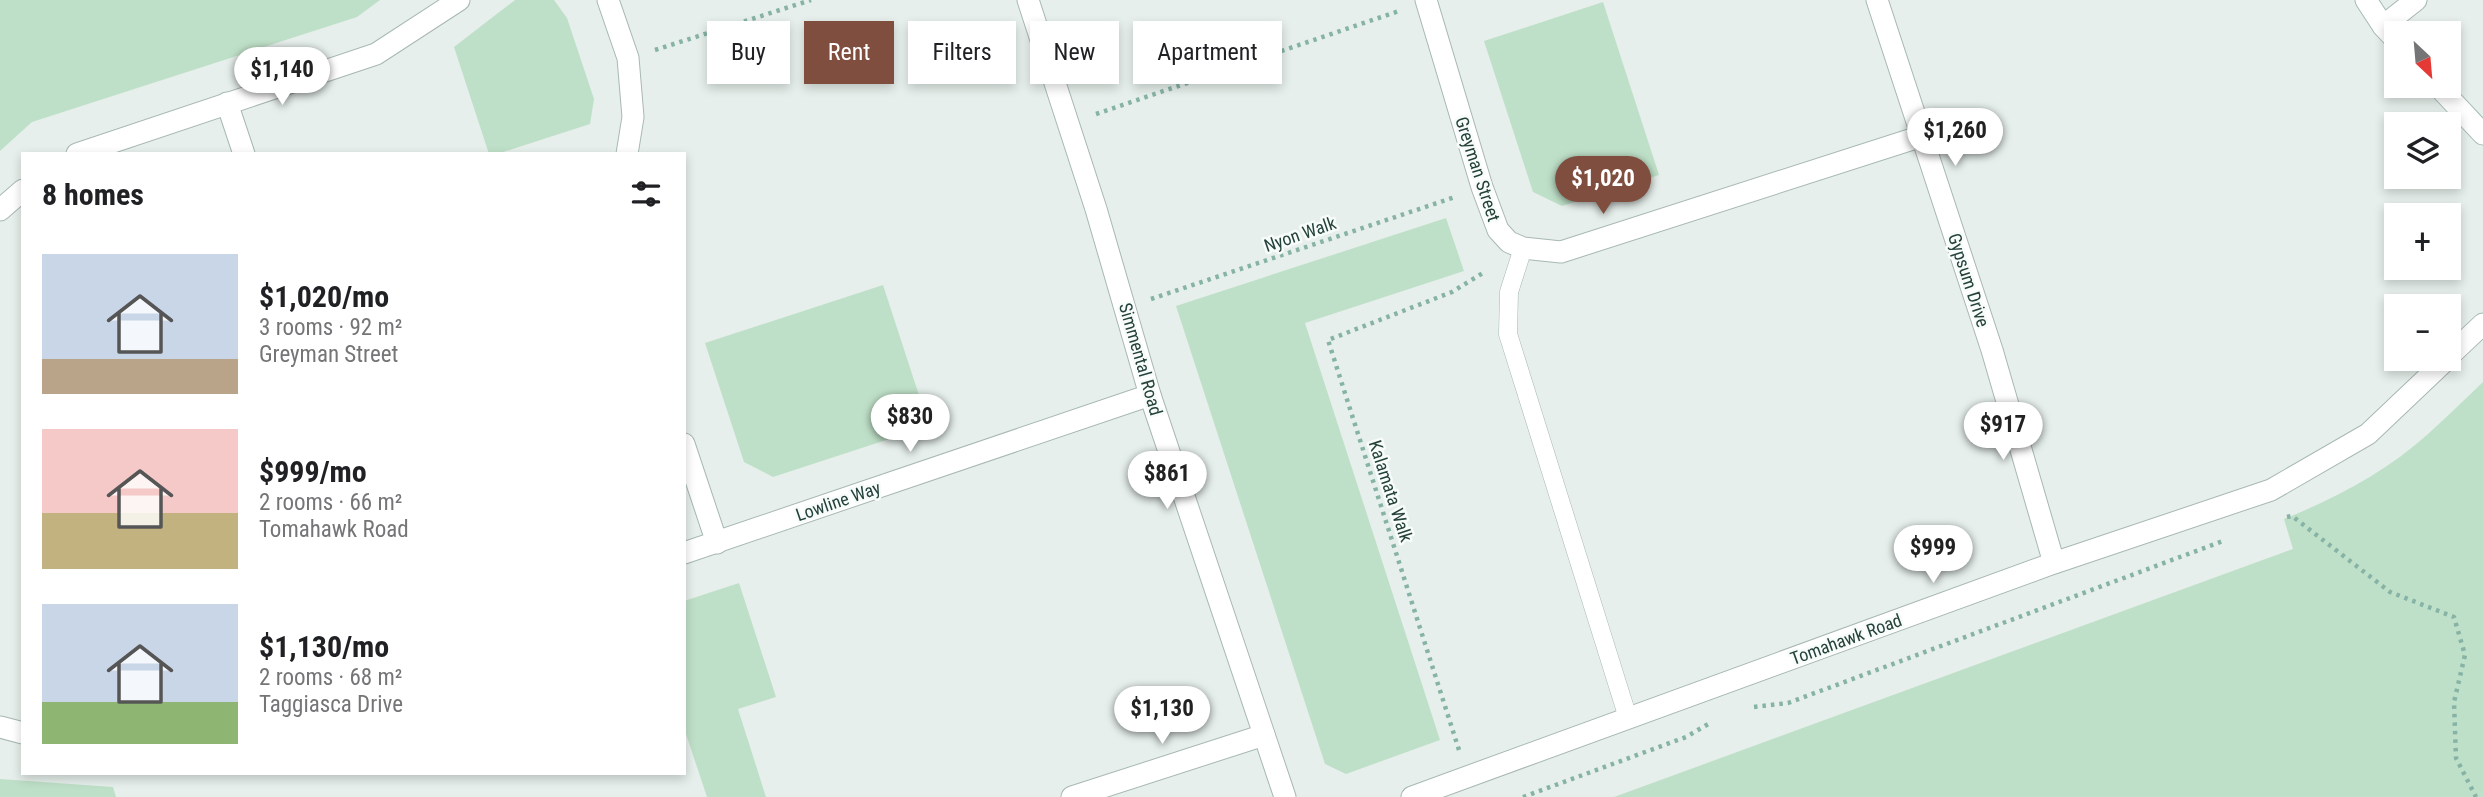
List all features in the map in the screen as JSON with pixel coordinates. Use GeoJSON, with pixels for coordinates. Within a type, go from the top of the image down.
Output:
{"type":"FeatureCollection","features":[{"type":"Feature","properties":{"kind":"street"},"geometry":{"type":"LineString","coordinates":[[82,152],[376,54],[459,0]]}},
{"type":"Feature","properties":{"kind":"street"},"geometry":{"type":"LineString","coordinates":[[608,0],[628,58],[633,117],[627,152]]}},
{"type":"Feature","properties":{"kind":"street","name":"Simmental Road"},"geometry":{"type":"LineString","coordinates":[[1028,0],[1126,307],[1150,395],[1285,797]]}},
{"type":"Feature","properties":{"kind":"street","name":"Gypsum Drive"},"geometry":{"type":"LineString","coordinates":[[1877,0],[1992,349],[2054,563]]}},
{"type":"Feature","properties":{"kind":"street"},"geometry":{"type":"LineString","coordinates":[[2365,0],[2384,26]]}},
{"type":"Feature","properties":{"kind":"street"},"geometry":{"type":"LineString","coordinates":[[2399,21],[2416,0]]}},
{"type":"Feature","properties":{"kind":"street","name":"Greyman Street"},"geometry":{"type":"LineString","coordinates":[[1426,1],[1482,187],[1498,230],[1509,242],[1522,248]]}},
{"type":"Feature","properties":{"kind":"street"},"geometry":{"type":"LineString","coordinates":[[2449,98],[2483,134]]}},
{"type":"Feature","properties":{"kind":"street"},"geometry":{"type":"LineString","coordinates":[[227,103],[243,152]]}},
{"type":"Feature","properties":{"kind":"street"},"geometry":{"type":"LineString","coordinates":[[1522,248],[1561,252],[1922,136]]}},
{"type":"Feature","properties":{"kind":"street"},"geometry":{"type":"LineString","coordinates":[[0,210],[21,192]]}},
{"type":"Feature","properties":{"kind":"street","name":"Tomahawk Road"},"geometry":{"type":"LineString","coordinates":[[2461,345],[2483,324]]}},
{"type":"Feature","properties":{"kind":"street","name":"Tomahawk Road"},"geometry":{"type":"LineString","coordinates":[[1412,797],[2054,563],[2270,490],[2368,433],[2434,371]]}},
{"type":"Feature","properties":{"kind":"street","name":"Lowline Way"},"geometry":{"type":"LineString","coordinates":[[686,552],[1150,395]]}},
{"type":"Feature","properties":{"kind":"street"},"geometry":{"type":"LineString","coordinates":[[686,450],[717,542]]}},
{"type":"Feature","properties":{"kind":"street"},"geometry":{"type":"LineString","coordinates":[[0,727],[21,732]]}},
{"type":"Feature","properties":{"kind":"street"},"geometry":{"type":"LineString","coordinates":[[1072,797],[1264,735]]}},
{"type":"Feature","properties":{"kind":"lane"},"geometry":{"type":"LineString","coordinates":[[1522,248],[1509,292],[1508,334],[1628,718]]}},
{"type":"Feature","properties":{"kind":"path"},"geometry":{"type":"LineString","coordinates":[[628,58],[811,0]]}},
{"type":"Feature","properties":{"kind":"path"},"geometry":{"type":"LineString","coordinates":[[1068,123],[1426,1]]}},
{"type":"Feature","properties":{"kind":"path","name":"Nyon Walk"},"geometry":{"type":"LineString","coordinates":[[1126,307],[1482,187]]}},
{"type":"Feature","properties":{"kind":"path","name":"Kalamata Walk"},"geometry":{"type":"LineString","coordinates":[[1452,292],[1328,340],[1468,777]]}},
{"type":"Feature","properties":{"kind":"path"},"geometry":{"type":"LineString","coordinates":[[2279,520],[2292,516],[2390,592],[2454,617],[2465,655],[2454,702],[2456,758],[2476,797]]}},
{"type":"Feature","properties":{"kind":"path"},"geometry":{"type":"LineString","coordinates":[[1744,708],[1788,703],[2228,539]]}},
{"type":"Feature","properties":{"kind":"path"},"geometry":{"type":"LineString","coordinates":[[1522,797],[1686,737],[1721,716]]}},
{"type":"Feature","properties":{"kind":"green space"},"geometry":{"type":"Polygon","coordinates":[[[0,0],[380,0],[357,17],[32,122],[0,151],[0,0]]]}},
{"type":"Feature","properties":{"kind":"green space"},"geometry":{"type":"Polygon","coordinates":[[[515,0],[554,0],[567,18],[594,99],[590,124],[503,152],[488,152],[454,47],[515,0]]]}},
{"type":"Feature","properties":{"kind":"green space"},"geometry":{"type":"Polygon","coordinates":[[[1603,2],[1659,175],[1562,206],[1533,192],[1484,41],[1603,2]]]}},
{"type":"Feature","properties":{"kind":"green space"},"geometry":{"type":"Polygon","coordinates":[[[1446,218],[1464,271],[1305,323],[1440,740],[1346,774],[1325,764],[1176,306],[1446,218]]]}},
{"type":"Feature","properties":{"kind":"green space"},"geometry":{"type":"Polygon","coordinates":[[[883,285],[929,426],[773,477],[744,462],[705,343],[883,285]]]}},
{"type":"Feature","properties":{"kind":"green space"},"geometry":{"type":"Polygon","coordinates":[[[2483,382],[2483,797],[1614,797],[2293,549],[2284,519],[2341,493],[2378,472],[2412,448],[2483,382]]]}},
{"type":"Feature","properties":{"kind":"green space"},"geometry":{"type":"Polygon","coordinates":[[[739,583],[776,697],[738,709],[766,797],[707,797],[686,734],[686,600],[739,583]]]}},
{"type":"Feature","properties":{"kind":"green space"},"geometry":{"type":"Polygon","coordinates":[[[0,779],[113,787],[116,797],[0,797],[0,779]]]}}]}
